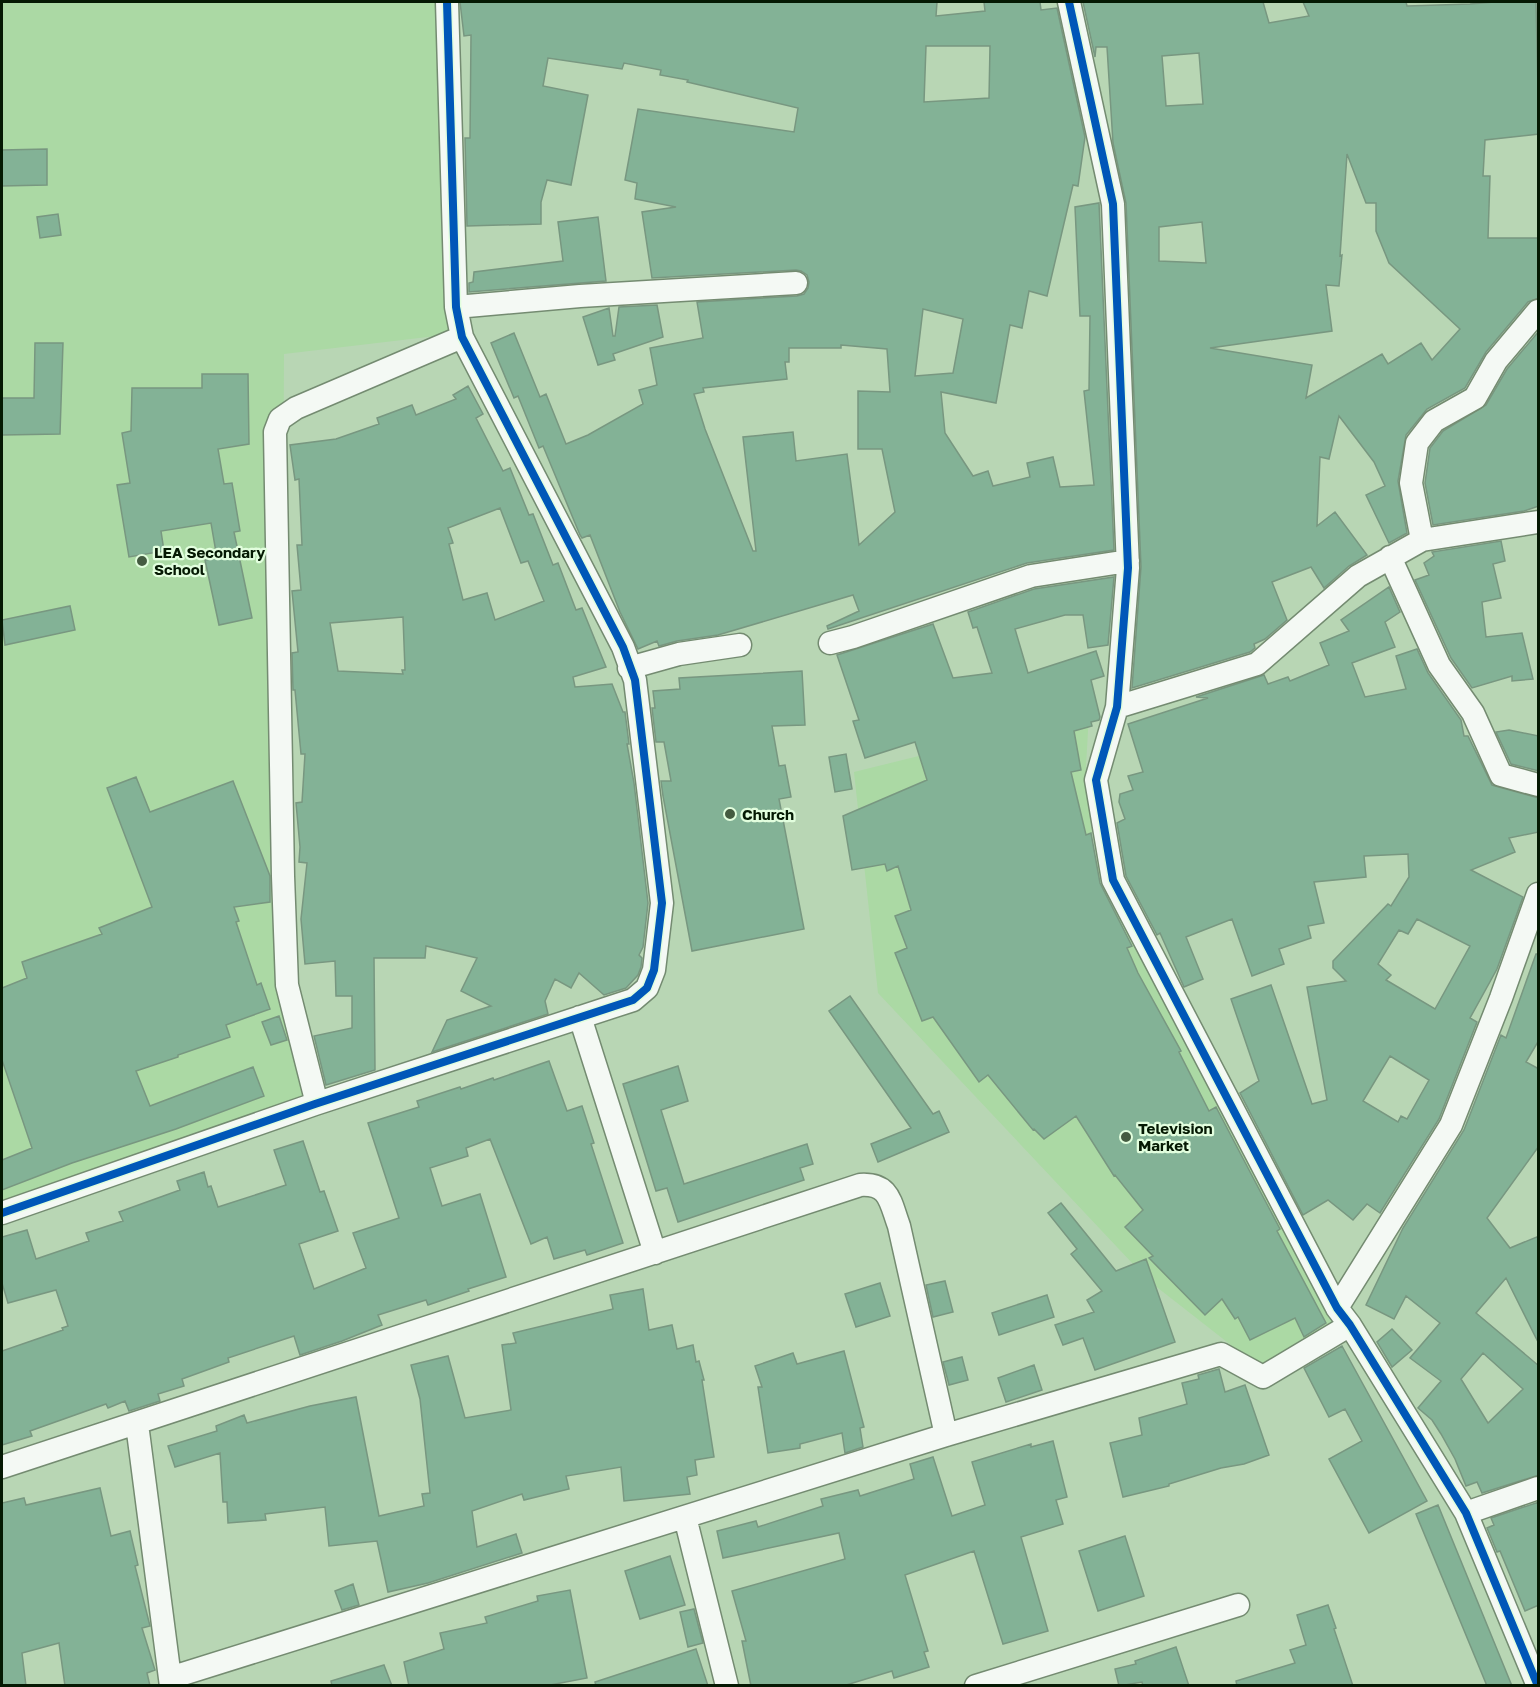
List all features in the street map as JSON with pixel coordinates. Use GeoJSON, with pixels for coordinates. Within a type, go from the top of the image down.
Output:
{"type":"FeatureCollection","features":[{"type":"Feature","properties":{"kind":"street"},"geometry":{"type":"LineString","coordinates":[[2,1213],[315,1104],[633,1000],[647,988],[654,970],[662,903],[635,680],[623,647],[462,337],[456,307],[447,2]]}},
{"type":"Feature","properties":{"kind":"street"},"geometry":{"type":"LineString","coordinates":[[1069,2],[1113,204],[1128,561],[1117,707],[1096,780],[1113,880],[1343,1317],[1466,1513],[1538,1686]]}},
{"type":"Feature","properties":{"kind":"street"},"geometry":{"type":"LineString","coordinates":[[456,307],[580,296],[796,283]]}},
{"type":"Feature","properties":{"kind":"street"},"geometry":{"type":"LineString","coordinates":[[1422,540],[1411,483],[1417,443],[1434,421],[1475,398],[1496,361],[1539,311]]}},
{"type":"Feature","properties":{"kind":"street"},"geometry":{"type":"LineString","coordinates":[[315,1104],[315,1096],[287,985],[275,432],[280,419],[296,408],[462,337]]}},
{"type":"Feature","properties":{"kind":"street"},"geometry":{"type":"LineString","coordinates":[[1117,707],[1257,664],[1358,576],[1422,540],[1539,522]]}},
{"type":"Feature","properties":{"kind":"street"},"geometry":{"type":"LineString","coordinates":[[1390,557],[1439,665],[1473,713],[1501,775],[1539,785]]}},
{"type":"Feature","properties":{"kind":"street"},"geometry":{"type":"LineString","coordinates":[[830,643],[854,637],[1031,576],[1128,561]]}},
{"type":"Feature","properties":{"kind":"street"},"geometry":{"type":"LineString","coordinates":[[630,668],[679,654],[740,645]]}},
{"type":"Feature","properties":{"kind":"street"},"geometry":{"type":"LineString","coordinates":[[137,1424],[170,1682],[946,1435],[1221,1354],[1263,1377],[1343,1317],[1450,1125],[1501,998],[1539,894]]}},
{"type":"Feature","properties":{"kind":"street"},"geometry":{"type":"LineString","coordinates":[[580,1017],[655,1253]]}},
{"type":"Feature","properties":{"kind":"street"},"geometry":{"type":"LineString","coordinates":[[2,1467],[860,1185],[874,1184],[888,1194],[899,1226],[946,1435]]}},
{"type":"Feature","properties":{"kind":"street"},"geometry":{"type":"LineString","coordinates":[[1466,1513],[1539,1488]]}},
{"type":"Feature","properties":{"kind":"street"},"geometry":{"type":"LineString","coordinates":[[685,1517],[727,1686]]}},
{"type":"Feature","properties":{"kind":"street"},"geometry":{"type":"LineString","coordinates":[[976,1686],[1238,1605]]}},
{"type":"Feature","properties":{"kind":"shaded area","name":"LEA Secondary School"},"geometry":{"type":"Polygon","coordinates":[[[2,2],[446,2],[453,334],[284,354],[282,768],[284,945],[315,1096],[2,1205],[2,2]]]}},
{"type":"Feature","properties":{"kind":"shaded area","name":"Television Market"},"geometry":{"type":"Polygon","coordinates":[[[1089,714],[1086,766],[1094,857],[1339,1330],[1259,1367],[1149,1281],[878,993],[854,772],[1089,714]]]}},
{"type":"Feature","properties":{"kind":"building"},"geometry":{"type":"Polygon","coordinates":[[[460,2],[937,2],[936,16],[985,11],[984,2],[1040,2],[1041,10],[1057,8],[1085,137],[1078,186],[1073,185],[1047,296],[1029,291],[1022,328],[1010,325],[996,403],[941,392],[945,433],[973,476],[988,471],[993,486],[1030,477],[1027,463],[1053,457],[1060,487],[1094,485],[1084,391],[1089,390],[1090,316],[1080,316],[1075,207],[1099,203],[1114,550],[1027,563],[828,629],[827,626],[859,611],[853,595],[718,635],[659,646],[657,641],[638,649],[620,612],[590,535],[582,538],[580,535],[543,446],[539,448],[518,396],[514,398],[491,343],[514,333],[540,397],[546,394],[566,444],[588,435],[643,404],[639,390],[657,385],[650,348],[703,338],[697,302],[804,294],[809,282],[807,275],[796,270],[652,278],[642,212],[676,207],[635,199],[637,183],[625,180],[638,109],[794,132],[798,108],[660,75],[661,70],[624,63],[622,69],[548,58],[543,86],[588,95],[571,185],[547,180],[541,202],[541,224],[467,226],[465,138],[470,138],[471,35],[464,36],[460,2]],[[926,46],[924,102],[989,98],[990,46],[926,46]],[[923,309],[915,376],[953,373],[963,319],[923,309]],[[841,345],[841,348],[789,348],[789,362],[785,362],[787,379],[703,388],[704,392],[694,394],[705,429],[753,551],[756,551],[743,437],[793,432],[796,461],[847,454],[859,545],[895,512],[882,449],[858,449],[858,391],[890,392],[887,349],[841,345]]]}},
{"type":"Feature","properties":{"kind":"building"},"geometry":{"type":"Polygon","coordinates":[[[1083,2],[1263,2],[1269,23],[1309,16],[1303,2],[1406,2],[1407,6],[1536,2],[1539,134],[1485,140],[1483,176],[1490,176],[1488,238],[1539,238],[1539,298],[1528,302],[1486,352],[1465,388],[1427,409],[1406,435],[1398,481],[1407,533],[1389,543],[1366,495],[1385,486],[1374,462],[1339,416],[1329,459],[1320,457],[1317,526],[1335,512],[1367,555],[1349,566],[1324,588],[1311,567],[1272,582],[1287,620],[1265,639],[1254,644],[1255,648],[1250,652],[1132,688],[1141,567],[1126,203],[1113,143],[1107,47],[1096,47],[1095,57],[1083,2]],[[1199,53],[1162,56],[1166,106],[1203,104],[1199,53]],[[1347,154],[1340,256],[1342,255],[1339,286],[1326,285],[1332,331],[1210,348],[1312,365],[1306,398],[1382,354],[1388,364],[1421,343],[1432,360],[1460,329],[1389,263],[1376,231],[1376,203],[1366,203],[1347,154]],[[1202,222],[1159,227],[1159,261],[1206,263],[1202,222]]]}},
{"type":"Feature","properties":{"kind":"building"},"geometry":{"type":"Polygon","coordinates":[[[47,149],[47,185],[2,186],[2,150],[47,149]]]}},
{"type":"Feature","properties":{"kind":"building"},"geometry":{"type":"Polygon","coordinates":[[[58,214],[61,235],[40,238],[37,217],[58,214]]]}},
{"type":"Feature","properties":{"kind":"building"},"geometry":{"type":"Polygon","coordinates":[[[598,217],[606,281],[469,292],[469,283],[473,282],[474,272],[563,261],[558,222],[598,217]]]}},
{"type":"Feature","properties":{"kind":"building"},"geometry":{"type":"Polygon","coordinates":[[[657,305],[663,337],[613,354],[615,360],[598,365],[583,317],[609,308],[613,336],[615,336],[619,307],[657,305]]]}},
{"type":"Feature","properties":{"kind":"building"},"geometry":{"type":"Polygon","coordinates":[[[1539,331],[1539,506],[1524,511],[1433,525],[1425,483],[1430,448],[1443,431],[1486,405],[1507,369],[1539,331]]]}},
{"type":"Feature","properties":{"kind":"building"},"geometry":{"type":"Polygon","coordinates":[[[35,343],[63,343],[60,434],[2,435],[2,398],[34,398],[35,343]]]}},
{"type":"Feature","properties":{"kind":"building"},"geometry":{"type":"Polygon","coordinates":[[[202,374],[248,374],[249,444],[218,449],[224,484],[232,483],[240,531],[234,532],[252,618],[219,625],[205,560],[217,558],[211,523],[161,531],[164,551],[129,557],[117,485],[130,483],[122,433],[131,431],[132,388],[202,388],[202,374]]]}},
{"type":"Feature","properties":{"kind":"building"},"geometry":{"type":"Polygon","coordinates":[[[468,386],[483,414],[476,418],[503,471],[510,468],[529,515],[533,514],[553,565],[558,563],[576,610],[582,608],[606,667],[573,677],[575,687],[612,684],[623,712],[625,712],[629,744],[627,744],[634,783],[648,903],[643,947],[639,955],[642,958],[641,967],[638,975],[626,988],[604,995],[579,973],[571,988],[555,979],[545,1001],[548,1014],[432,1052],[447,1020],[491,1006],[461,991],[477,958],[426,946],[425,958],[374,958],[375,1070],[326,1085],[314,1036],[352,1028],[352,996],[336,996],[335,961],[305,964],[301,919],[307,863],[299,862],[296,803],[302,802],[305,754],[301,754],[295,690],[293,690],[292,653],[298,652],[292,591],[301,590],[297,545],[302,545],[299,479],[295,480],[290,445],[336,439],[379,424],[377,418],[412,405],[416,415],[456,399],[453,395],[468,386]],[[500,508],[448,528],[453,543],[449,544],[463,600],[487,593],[495,620],[544,601],[528,561],[521,563],[500,508]],[[403,617],[330,623],[338,671],[403,674],[402,670],[405,670],[403,617]]]}},
{"type":"Feature","properties":{"kind":"building"},"geometry":{"type":"Polygon","coordinates":[[[1501,541],[1505,561],[1493,564],[1501,598],[1482,602],[1486,637],[1522,633],[1533,679],[1512,681],[1512,676],[1472,688],[1451,658],[1415,580],[1429,575],[1424,563],[1434,556],[1432,552],[1501,541]]]}},
{"type":"Feature","properties":{"kind":"building","name":"Television Market"},"geometry":{"type":"Polygon","coordinates":[[[1114,577],[1108,645],[1088,648],[1083,615],[1065,615],[1015,629],[1028,673],[1096,651],[1104,676],[1091,680],[1100,717],[1099,720],[1091,722],[1092,726],[1074,731],[1081,770],[1071,772],[1086,835],[1091,833],[1100,883],[1132,946],[1127,948],[1138,973],[1181,1051],[1179,1052],[1209,1111],[1216,1107],[1280,1229],[1277,1231],[1326,1323],[1304,1337],[1295,1318],[1250,1340],[1238,1317],[1235,1319],[1222,1299],[1205,1315],[1149,1258],[1153,1256],[1125,1227],[1143,1210],[1114,1176],[1076,1116],[1044,1139],[1033,1130],[988,1075],[979,1082],[933,1017],[922,1021],[895,953],[907,948],[895,916],[911,910],[898,866],[887,871],[885,864],[852,870],[843,816],[927,780],[915,742],[865,758],[853,721],[859,720],[837,655],[933,624],[953,678],[992,673],[977,627],[973,628],[968,612],[1034,589],[1114,577]]]}},
{"type":"Feature","properties":{"kind":"building"},"geometry":{"type":"Polygon","coordinates":[[[1389,587],[1400,612],[1385,622],[1395,647],[1352,663],[1365,697],[1406,689],[1396,656],[1417,649],[1428,673],[1461,720],[1464,736],[1468,736],[1492,785],[1539,798],[1539,832],[1509,838],[1515,852],[1471,870],[1523,897],[1497,969],[1470,1018],[1477,1022],[1439,1119],[1380,1213],[1367,1204],[1353,1220],[1328,1200],[1303,1215],[1240,1093],[1259,1081],[1231,999],[1271,985],[1312,1104],[1327,1100],[1307,987],[1346,981],[1333,968],[1333,961],[1388,904],[1391,906],[1409,877],[1408,854],[1364,856],[1366,877],[1314,882],[1324,923],[1308,926],[1311,938],[1279,949],[1284,964],[1252,976],[1232,919],[1186,937],[1203,979],[1184,987],[1160,933],[1157,935],[1126,876],[1117,823],[1125,819],[1119,802],[1120,794],[1133,790],[1128,776],[1143,772],[1128,724],[1208,698],[1196,697],[1264,675],[1268,684],[1288,677],[1290,681],[1329,665],[1320,643],[1349,631],[1341,620],[1389,587]],[[1417,919],[1408,934],[1399,930],[1378,964],[1391,975],[1386,980],[1435,1009],[1470,946],[1417,919]],[[1390,1056],[1363,1101],[1398,1122],[1401,1116],[1407,1119],[1429,1080],[1390,1056]]]}},
{"type":"Feature","properties":{"kind":"building"},"geometry":{"type":"Polygon","coordinates":[[[70,606],[75,630],[5,645],[2,620],[70,606]]]}},
{"type":"Feature","properties":{"kind":"building"},"geometry":{"type":"Polygon","coordinates":[[[802,671],[805,725],[772,726],[779,766],[785,765],[791,797],[779,799],[804,929],[692,951],[663,796],[661,781],[671,781],[664,742],[656,742],[652,708],[655,708],[653,691],[680,689],[679,678],[802,671]]]}},
{"type":"Feature","properties":{"kind":"building"},"geometry":{"type":"Polygon","coordinates":[[[1509,730],[1539,736],[1539,771],[1511,764],[1496,732],[1509,730]]]}},
{"type":"Feature","properties":{"kind":"building"},"geometry":{"type":"Polygon","coordinates":[[[846,754],[852,789],[835,792],[829,757],[846,754]]]}},
{"type":"Feature","properties":{"kind":"building"},"geometry":{"type":"Polygon","coordinates":[[[136,777],[150,812],[233,781],[270,876],[270,902],[234,907],[239,921],[236,922],[257,985],[261,983],[270,1009],[226,1025],[230,1037],[136,1071],[150,1106],[253,1067],[264,1096],[2,1190],[2,1160],[32,1148],[2,1060],[2,988],[27,978],[22,962],[102,934],[99,928],[152,907],[107,788],[136,777]]]}},
{"type":"Feature","properties":{"kind":"building"},"geometry":{"type":"Polygon","coordinates":[[[1536,954],[1539,954],[1539,1040],[1526,1062],[1539,1069],[1539,1146],[1487,1218],[1510,1248],[1539,1236],[1539,1344],[1506,1278],[1476,1313],[1539,1366],[1539,1475],[1482,1493],[1477,1482],[1466,1486],[1441,1434],[1432,1420],[1418,1408],[1441,1381],[1410,1358],[1440,1323],[1406,1296],[1394,1319],[1366,1305],[1403,1228],[1464,1130],[1501,1035],[1506,1038],[1536,954]],[[1483,1353],[1461,1379],[1488,1423],[1523,1389],[1483,1353]]]}},
{"type":"Feature","properties":{"kind":"building"},"geometry":{"type":"Polygon","coordinates":[[[850,996],[933,1114],[939,1111],[949,1132],[878,1162],[871,1144],[911,1128],[829,1011],[850,996]]]}},
{"type":"Feature","properties":{"kind":"building"},"geometry":{"type":"Polygon","coordinates":[[[279,1016],[287,1040],[271,1045],[262,1022],[279,1016]]]}},
{"type":"Feature","properties":{"kind":"building"},"geometry":{"type":"Polygon","coordinates":[[[549,1061],[567,1111],[582,1106],[594,1143],[591,1144],[623,1243],[587,1255],[585,1250],[554,1259],[547,1237],[531,1244],[490,1139],[466,1148],[468,1156],[430,1168],[442,1206],[480,1194],[506,1277],[428,1305],[426,1300],[378,1315],[382,1325],[300,1355],[294,1336],[228,1358],[229,1362],[182,1379],[184,1386],[158,1394],[160,1401],[129,1411],[125,1401],[108,1408],[106,1404],[30,1431],[32,1436],[2,1445],[2,1351],[63,1330],[62,1328],[68,1326],[56,1290],[8,1303],[2,1283],[2,1237],[27,1230],[36,1259],[89,1241],[86,1233],[123,1221],[119,1212],[180,1190],[177,1181],[204,1172],[208,1187],[211,1186],[218,1207],[286,1185],[274,1150],[303,1141],[320,1192],[324,1191],[338,1231],[299,1244],[314,1289],[366,1268],[353,1233],[399,1218],[368,1123],[419,1107],[417,1101],[493,1078],[494,1080],[549,1061]]]}},
{"type":"Feature","properties":{"kind":"building"},"geometry":{"type":"Polygon","coordinates":[[[678,1066],[688,1101],[661,1110],[684,1184],[807,1144],[813,1164],[800,1168],[804,1180],[678,1222],[667,1188],[656,1191],[623,1084],[678,1066]]]}},
{"type":"Feature","properties":{"kind":"building"},"geometry":{"type":"Polygon","coordinates":[[[1061,1203],[1116,1271],[1146,1259],[1175,1342],[1095,1370],[1083,1338],[1063,1345],[1055,1325],[1094,1312],[1087,1300],[1102,1291],[1071,1254],[1077,1249],[1048,1213],[1061,1203]]]}},
{"type":"Feature","properties":{"kind":"building"},"geometry":{"type":"Polygon","coordinates":[[[945,1281],[953,1312],[933,1317],[926,1285],[945,1281]]]}},
{"type":"Feature","properties":{"kind":"building"},"geometry":{"type":"Polygon","coordinates":[[[880,1283],[890,1316],[856,1327],[845,1294],[880,1283]]]}},
{"type":"Feature","properties":{"kind":"building"},"geometry":{"type":"Polygon","coordinates":[[[643,1289],[649,1330],[672,1325],[677,1349],[693,1345],[696,1362],[699,1361],[704,1380],[702,1380],[714,1457],[695,1460],[697,1475],[687,1477],[690,1494],[624,1501],[621,1467],[566,1476],[569,1489],[524,1500],[522,1494],[472,1511],[477,1547],[516,1534],[522,1553],[428,1583],[388,1592],[377,1541],[329,1546],[325,1507],[265,1514],[266,1520],[228,1523],[227,1502],[223,1502],[220,1453],[175,1467],[168,1446],[217,1431],[216,1426],[244,1415],[247,1423],[310,1406],[356,1397],[379,1516],[424,1506],[422,1494],[430,1493],[420,1399],[411,1365],[448,1356],[465,1418],[511,1410],[502,1345],[516,1343],[513,1333],[613,1309],[610,1295],[643,1289]]]}},
{"type":"Feature","properties":{"kind":"building"},"geometry":{"type":"Polygon","coordinates":[[[1047,1295],[1054,1317],[999,1335],[992,1313],[1047,1295]]]}},
{"type":"Feature","properties":{"kind":"building"},"geometry":{"type":"Polygon","coordinates":[[[1392,1329],[1412,1350],[1392,1367],[1377,1342],[1392,1329]]]}},
{"type":"Feature","properties":{"kind":"building"},"geometry":{"type":"Polygon","coordinates":[[[1342,1346],[1427,1501],[1369,1533],[1329,1459],[1362,1441],[1345,1409],[1329,1417],[1304,1368],[1342,1346]]]}},
{"type":"Feature","properties":{"kind":"building"},"geometry":{"type":"Polygon","coordinates":[[[844,1351],[864,1427],[860,1428],[863,1447],[845,1453],[842,1433],[800,1444],[800,1448],[768,1453],[758,1387],[762,1387],[755,1366],[793,1353],[797,1364],[844,1351]]]}},
{"type":"Feature","properties":{"kind":"building"},"geometry":{"type":"Polygon","coordinates":[[[962,1357],[968,1380],[949,1385],[943,1362],[962,1357]]]}},
{"type":"Feature","properties":{"kind":"building"},"geometry":{"type":"Polygon","coordinates":[[[1034,1365],[1042,1390],[1006,1402],[998,1378],[1034,1365]]]}},
{"type":"Feature","properties":{"kind":"building"},"geometry":{"type":"Polygon","coordinates":[[[1219,1369],[1225,1392],[1245,1385],[1269,1455],[1169,1484],[1169,1486],[1123,1497],[1110,1443],[1142,1435],[1139,1418],[1187,1404],[1182,1383],[1199,1379],[1198,1375],[1219,1369]]]}},
{"type":"Feature","properties":{"kind":"building"},"geometry":{"type":"Polygon","coordinates":[[[1053,1441],[1067,1497],[1056,1500],[1063,1524],[1021,1537],[1048,1631],[1003,1644],[974,1551],[905,1575],[928,1651],[924,1652],[929,1667],[894,1678],[892,1671],[843,1686],[751,1686],[742,1641],[746,1641],[732,1591],[845,1559],[839,1533],[723,1558],[717,1531],[756,1521],[758,1527],[823,1506],[821,1499],[858,1490],[860,1496],[914,1479],[910,1464],[933,1457],[952,1516],[985,1505],[972,1462],[1031,1444],[1031,1447],[1053,1441]]]}},
{"type":"Feature","properties":{"kind":"building"},"geometry":{"type":"Polygon","coordinates":[[[100,1488],[111,1536],[130,1531],[138,1565],[135,1566],[150,1626],[142,1628],[155,1670],[147,1673],[150,1686],[65,1686],[59,1643],[22,1653],[26,1686],[2,1686],[2,1503],[24,1498],[26,1505],[100,1488]]]}},
{"type":"Feature","properties":{"kind":"building"},"geometry":{"type":"Polygon","coordinates":[[[1539,1502],[1539,1605],[1525,1611],[1500,1551],[1497,1552],[1487,1528],[1494,1525],[1491,1518],[1539,1502]]]}},
{"type":"Feature","properties":{"kind":"building"},"geometry":{"type":"Polygon","coordinates":[[[1438,1505],[1512,1686],[1487,1686],[1416,1514],[1438,1505]]]}},
{"type":"Feature","properties":{"kind":"building"},"geometry":{"type":"Polygon","coordinates":[[[1125,1536],[1144,1596],[1098,1611],[1079,1551],[1125,1536]]]}},
{"type":"Feature","properties":{"kind":"building"},"geometry":{"type":"Polygon","coordinates":[[[670,1556],[685,1605],[640,1619],[625,1571],[670,1556]]]}},
{"type":"Feature","properties":{"kind":"building"},"geometry":{"type":"Polygon","coordinates":[[[353,1584],[359,1605],[342,1610],[335,1591],[353,1584]]]}},
{"type":"Feature","properties":{"kind":"building"},"geometry":{"type":"Polygon","coordinates":[[[570,1590],[587,1678],[545,1686],[409,1686],[404,1662],[444,1649],[440,1633],[487,1623],[485,1617],[538,1601],[537,1596],[570,1590]]]}},
{"type":"Feature","properties":{"kind":"building"},"geometry":{"type":"Polygon","coordinates":[[[1328,1605],[1353,1686],[1237,1686],[1236,1681],[1295,1663],[1290,1650],[1306,1645],[1297,1615],[1328,1605]]]}},
{"type":"Feature","properties":{"kind":"building"},"geometry":{"type":"Polygon","coordinates":[[[694,1609],[703,1643],[688,1647],[680,1612],[694,1609]]]}},
{"type":"Feature","properties":{"kind":"building"},"geometry":{"type":"Polygon","coordinates":[[[1176,1647],[1189,1686],[1143,1686],[1142,1682],[1119,1686],[1115,1669],[1136,1664],[1135,1661],[1176,1647]]]}},
{"type":"Feature","properties":{"kind":"building"},"geometry":{"type":"Polygon","coordinates":[[[696,1649],[708,1686],[596,1686],[595,1682],[696,1649]]]}},
{"type":"Feature","properties":{"kind":"building"},"geometry":{"type":"Polygon","coordinates":[[[384,1665],[392,1686],[332,1686],[331,1681],[384,1665]]]}},
{"type":"Feature","properties":{"kind":"cycle path"},"geometry":{"type":"LineString","coordinates":[[2,1213],[315,1104],[633,1000],[647,988],[654,970],[662,903],[635,680],[623,647],[462,337],[456,307],[447,2]]}},
{"type":"Feature","properties":{"kind":"cycle path"},"geometry":{"type":"LineString","coordinates":[[1069,2],[1113,204],[1128,568],[1117,707],[1096,780],[1113,880],[1337,1308],[1350,1325],[1466,1513],[1538,1686]]}},
{"type":"Feature","properties":{"kind":"place","name":"LEA Secondary School"},"geometry":{"type":"Point","coordinates":[142,561]}},
{"type":"Feature","properties":{"kind":"place","name":"Church"},"geometry":{"type":"Point","coordinates":[730,814]}},
{"type":"Feature","properties":{"kind":"place","name":"Television Market"},"geometry":{"type":"Point","coordinates":[1126,1137]}}]}
